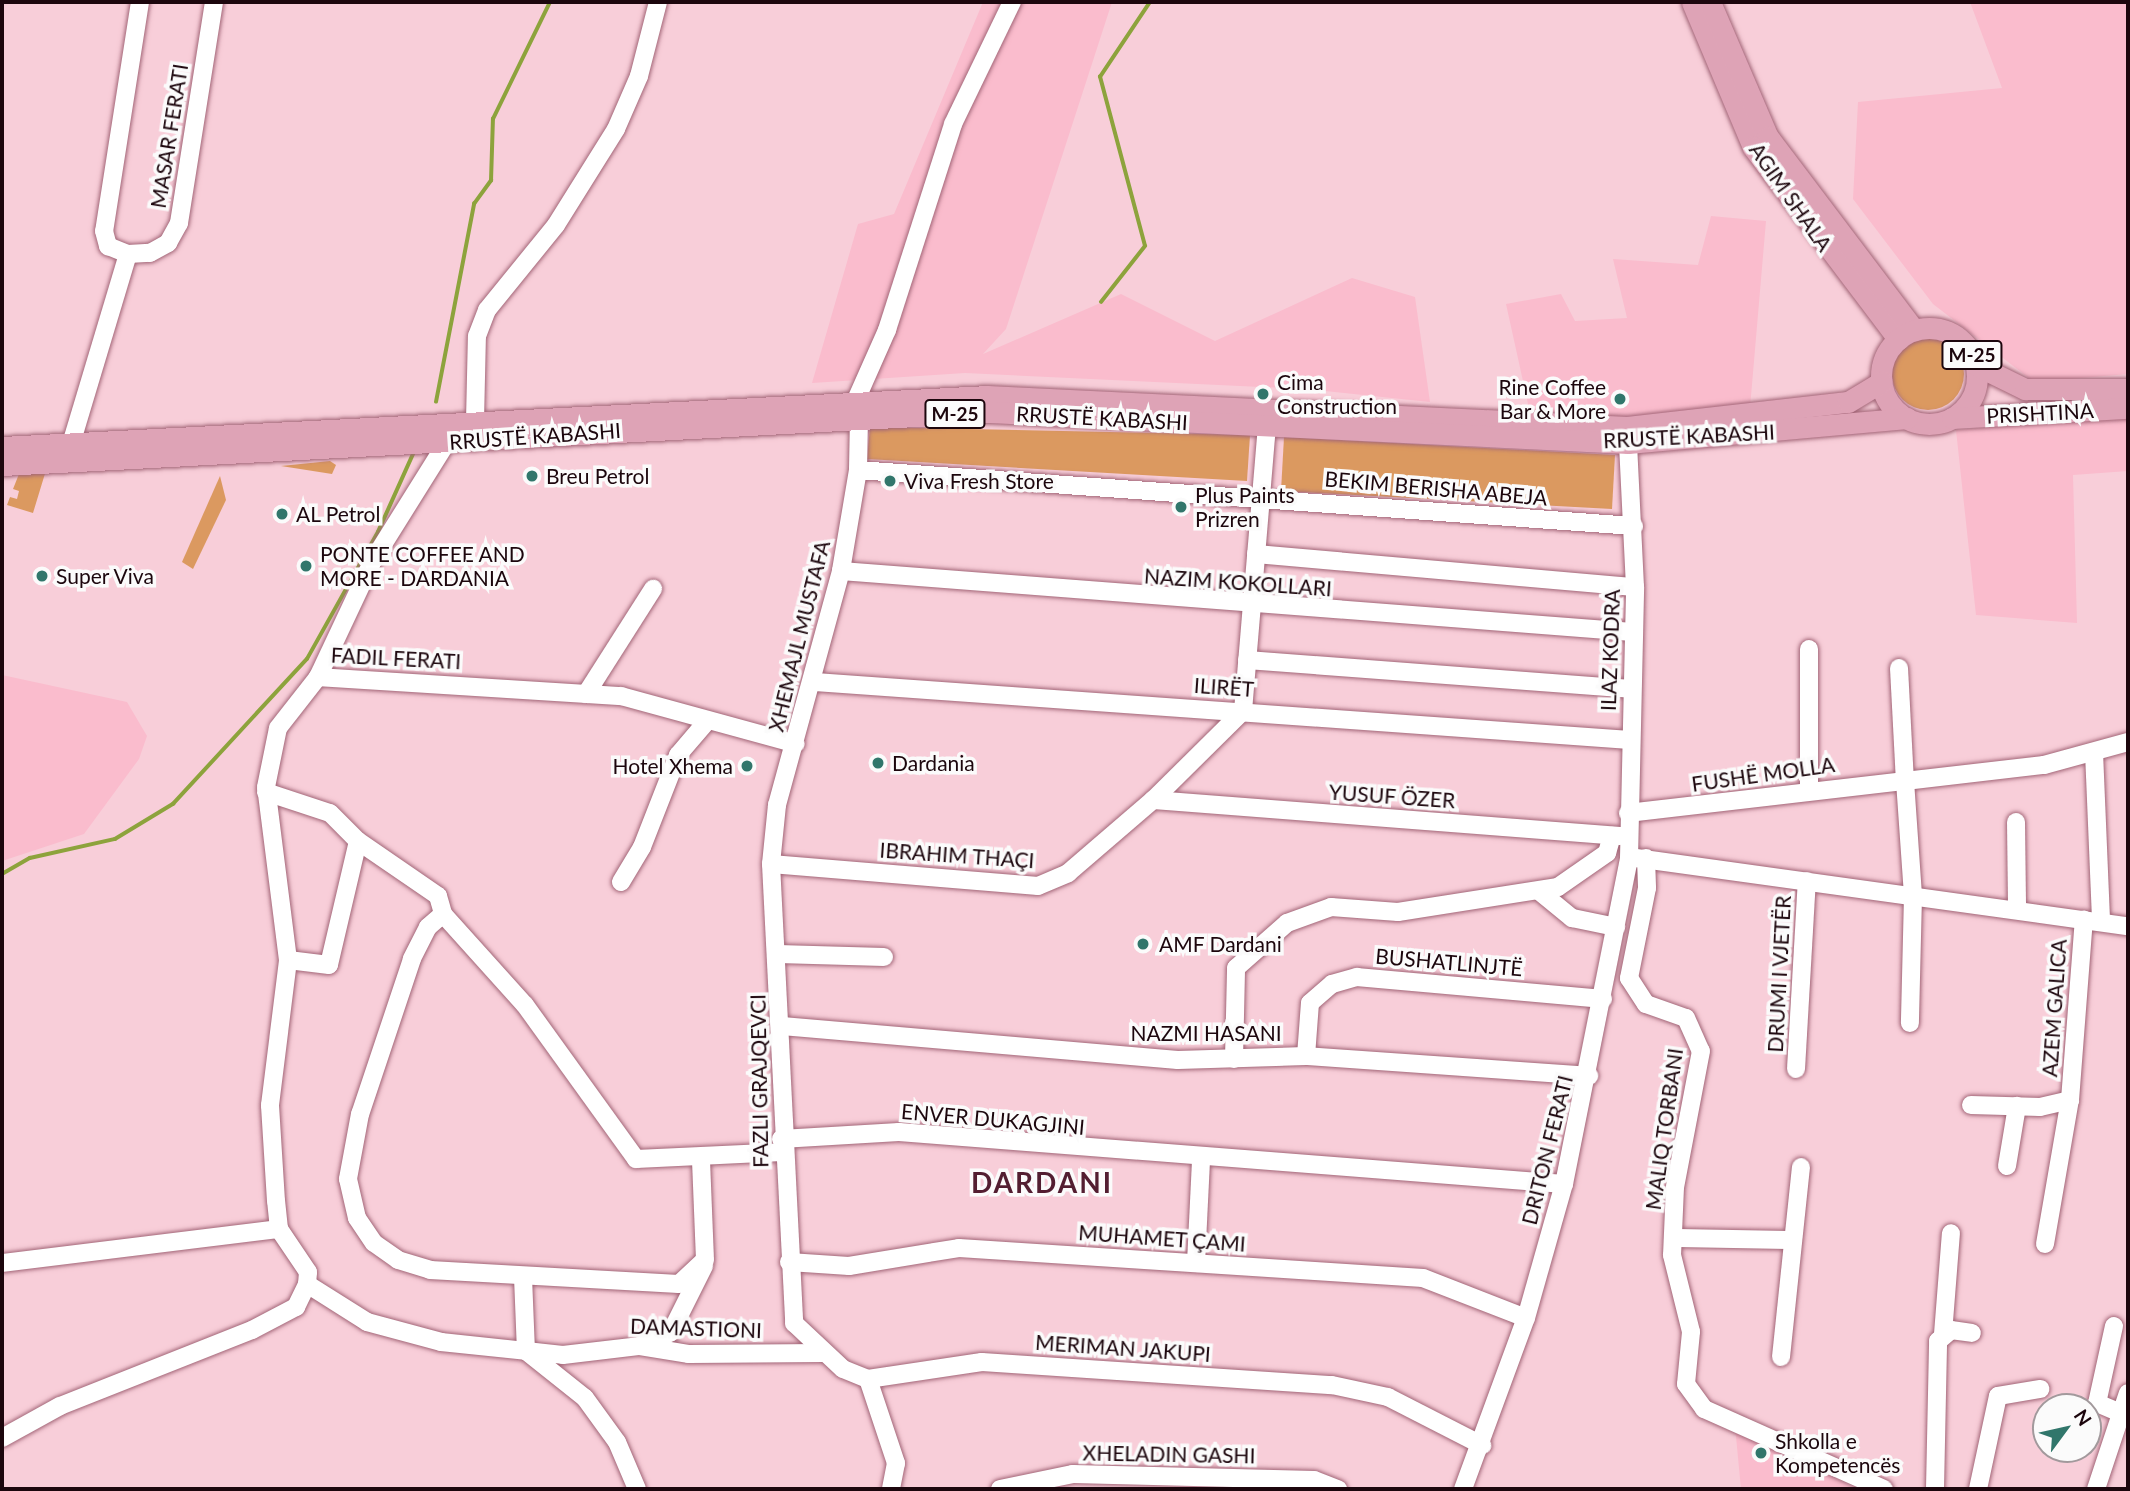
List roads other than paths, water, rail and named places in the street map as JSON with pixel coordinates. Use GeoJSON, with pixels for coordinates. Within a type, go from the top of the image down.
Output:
{"type":"FeatureCollection","features":[{"type":"Feature","properties":{"kind":"main road","name":"AGIM SHALA"},"geometry":{"type":"LineString","coordinates":[[1692,2],[1753,147],[1906,334]]}},
{"type":"Feature","properties":{"kind":"main road","name":"AGIM SHALA"},"geometry":{"type":"LineString","coordinates":[[1710,2],[1768,137],[1906,334]]}},
{"type":"Feature","properties":{"kind":"main road","name":"PRISHTINA"},"geometry":{"type":"LineString","coordinates":[[1906,334],[1948,332],[1966,345],[1976,365],[1973,396],[1952,418]]}},
{"type":"Feature","properties":{"kind":"main road"},"geometry":{"type":"LineString","coordinates":[[1906,334],[1884,358],[1881,382],[1895,409],[1907,418]]}},
{"type":"Feature","properties":{"kind":"main road","name":"PRISHTINA"},"geometry":{"type":"LineString","coordinates":[[1976,365],[2025,389],[2128,389]]}},
{"type":"Feature","properties":{"kind":"main road","name":"RRUSTË KABASHI"},"geometry":{"type":"LineString","coordinates":[[2,447],[475,421],[858,408],[1627,427],[1835,405],[1881,382]]}},
{"type":"Feature","properties":{"kind":"main road","name":"RRUSTË KABASHI"},"geometry":{"type":"LineString","coordinates":[[2,465],[447,442],[858,408]]}},
{"type":"Feature","properties":{"kind":"main road","name":"PRISHTINA"},"geometry":{"type":"LineString","coordinates":[[1907,418],[1922,423],[1952,418],[2128,408]]}},
{"type":"Feature","properties":{"kind":"main road","name":"RRUSTË KABASHI"},"geometry":{"type":"LineString","coordinates":[[1268,418],[1628,443],[1907,418]]}},
{"type":"Feature","properties":{"kind":"street"},"geometry":{"type":"LineString","coordinates":[[71,444],[128,254],[108,246],[104,231],[140,2]]}},
{"type":"Feature","properties":{"kind":"street","name":"MASAR FERATI"},"geometry":{"type":"LineString","coordinates":[[128,254],[150,253],[168,243],[179,223],[214,2]]}},
{"type":"Feature","properties":{"kind":"street"},"geometry":{"type":"LineString","coordinates":[[475,421],[477,336],[487,310],[556,225],[616,129],[639,76],[658,2]]}},
{"type":"Feature","properties":{"kind":"street"},"geometry":{"type":"LineString","coordinates":[[858,408],[887,330],[953,124],[1012,2]]}},
{"type":"Feature","properties":{"kind":"street","name":"XHEMAJL MUSTAFA"},"geometry":{"type":"LineString","coordinates":[[771,864],[777,805],[815,682],[841,571],[858,470],[858,408]]}},
{"type":"Feature","properties":{"kind":"street"},"geometry":{"type":"LineString","coordinates":[[1243,711],[1268,418]]}},
{"type":"Feature","properties":{"kind":"street"},"geometry":{"type":"LineString","coordinates":[[318,677],[372,562],[447,442]]}},
{"type":"Feature","properties":{"kind":"street","name":"ILAZ KODRA"},"geometry":{"type":"LineString","coordinates":[[1628,443],[1635,587],[1628,813],[1620,836],[1637,858]]}},
{"type":"Feature","properties":{"kind":"street","name":"BEKIM BERISHA ABEJA"},"geometry":{"type":"LineString","coordinates":[[858,470],[1261,496],[1634,526]]}},
{"type":"Feature","properties":{"kind":"street"},"geometry":{"type":"LineString","coordinates":[[1256,554],[1635,587]]}},
{"type":"Feature","properties":{"kind":"street","name":"NAZIM KOKOLLARI"},"geometry":{"type":"LineString","coordinates":[[841,571],[1251,607],[1633,632]]}},
{"type":"Feature","properties":{"kind":"street"},"geometry":{"type":"LineString","coordinates":[[586,694],[653,589]]}},
{"type":"Feature","properties":{"kind":"street"},"geometry":{"type":"LineString","coordinates":[[1809,649],[1809,788]]}},
{"type":"Feature","properties":{"kind":"street"},"geometry":{"type":"LineString","coordinates":[[1247,660],[1631,689]]}},
{"type":"Feature","properties":{"kind":"street"},"geometry":{"type":"LineString","coordinates":[[1899,668],[1913,896],[1910,1023]]}},
{"type":"Feature","properties":{"kind":"street","name":"FADIL FERATI"},"geometry":{"type":"LineString","coordinates":[[279,1229],[270,1105],[288,960],[266,792],[278,728],[318,677],[586,694],[669,706],[707,721],[796,744]]}},
{"type":"Feature","properties":{"kind":"street","name":"ILIRËT"},"geometry":{"type":"LineString","coordinates":[[815,682],[1630,740]]}},
{"type":"Feature","properties":{"kind":"street","name":"IBRAHIM THAÇI"},"geometry":{"type":"LineString","coordinates":[[771,864],[1038,886],[1068,873],[1153,800],[1243,711]]}},
{"type":"Feature","properties":{"kind":"street"},"geometry":{"type":"LineString","coordinates":[[621,882],[642,847],[678,755],[707,721]]}},
{"type":"Feature","properties":{"kind":"street","name":"FUSHË MOLLA"},"geometry":{"type":"LineString","coordinates":[[1628,813],[1809,788],[1905,781],[2044,765],[2128,742]]}},
{"type":"Feature","properties":{"kind":"street"},"geometry":{"type":"LineString","coordinates":[[2092,921],[2094,752]]}},
{"type":"Feature","properties":{"kind":"street"},"geometry":{"type":"LineString","coordinates":[[266,792],[330,813],[358,841],[439,896],[443,914],[525,1005],[636,1158],[701,1160],[782,1145]]}},
{"type":"Feature","properties":{"kind":"street","name":"YUSUF ÖZER"},"geometry":{"type":"LineString","coordinates":[[1153,800],[1620,836]]}},
{"type":"Feature","properties":{"kind":"street"},"geometry":{"type":"LineString","coordinates":[[2016,822],[2017,910]]}},
{"type":"Feature","properties":{"kind":"street"},"geometry":{"type":"LineString","coordinates":[[1234,1059],[1237,968],[1287,923],[1331,907],[1398,912],[1558,887],[1607,853],[1620,836]]}},
{"type":"Feature","properties":{"kind":"street"},"geometry":{"type":"LineString","coordinates":[[288,960],[328,965],[358,841]]}},
{"type":"Feature","properties":{"kind":"street","name":"DRUMI I VJETËR"},"geometry":{"type":"LineString","coordinates":[[1637,858],[2128,926]]}},
{"type":"Feature","properties":{"kind":"street","name":"DRITON FERATI"},"geometry":{"type":"LineString","coordinates":[[1482,1445],[1526,1318],[1564,1184],[1588,1076],[1616,927],[1637,858]]}},
{"type":"Feature","properties":{"kind":"street","name":"MALIQ TORBANI"},"geometry":{"type":"LineString","coordinates":[[1637,858],[1647,888],[1629,978],[1646,1004],[1686,1018],[1701,1051],[1675,1187],[1673,1238],[1690,1317],[1686,1384],[1704,1409],[1884,1489]]}},
{"type":"Feature","properties":{"kind":"street","name":"FAZLI GRAJQEVCI"},"geometry":{"type":"LineString","coordinates":[[771,864],[782,1026],[782,1145],[790,1298],[794,1323],[822,1353]]}},
{"type":"Feature","properties":{"kind":"street","name":"DRUMI I VJETËR"},"geometry":{"type":"LineString","coordinates":[[1796,1069],[1807,881]]}},
{"type":"Feature","properties":{"kind":"street"},"geometry":{"type":"LineString","coordinates":[[1539,891],[1572,918],[1616,927]]}},
{"type":"Feature","properties":{"kind":"street"},"geometry":{"type":"LineString","coordinates":[[443,914],[428,927],[408,972],[360,1114],[348,1179],[357,1218],[374,1243],[398,1260],[430,1270],[523,1278],[679,1284],[705,1260]]}},
{"type":"Feature","properties":{"kind":"street","name":"AZEM GALICA"},"geometry":{"type":"LineString","coordinates":[[2045,1244],[2070,1100],[2092,921]]}},
{"type":"Feature","properties":{"kind":"street"},"geometry":{"type":"LineString","coordinates":[[778,954],[884,957]]}},
{"type":"Feature","properties":{"kind":"street","name":"BUSHATLINJTË"},"geometry":{"type":"LineString","coordinates":[[1306,1056],[1310,1003],[1332,984],[1357,977],[1602,999]]}},
{"type":"Feature","properties":{"kind":"street","name":"NAZMI HASANI"},"geometry":{"type":"LineString","coordinates":[[782,1026],[1178,1060],[1306,1056],[1588,1076]]}},
{"type":"Feature","properties":{"kind":"street","name":"AZEM GALICA"},"geometry":{"type":"LineString","coordinates":[[1971,1105],[2017,1107],[2070,1100]]}},
{"type":"Feature","properties":{"kind":"street"},"geometry":{"type":"LineString","coordinates":[[2007,1166],[2017,1107]]}},
{"type":"Feature","properties":{"kind":"street","name":"ENVER DUKAGJINI"},"geometry":{"type":"LineString","coordinates":[[782,1145],[899,1132],[1201,1159],[1564,1184]]}},
{"type":"Feature","properties":{"kind":"street"},"geometry":{"type":"LineString","coordinates":[[1196,1263],[1201,1159]]}},
{"type":"Feature","properties":{"kind":"street"},"geometry":{"type":"LineString","coordinates":[[640,1346],[671,1332],[705,1260],[701,1160]]}},
{"type":"Feature","properties":{"kind":"street"},"geometry":{"type":"LineString","coordinates":[[1781,1357],[1801,1167]]}},
{"type":"Feature","properties":{"kind":"street"},"geometry":{"type":"LineString","coordinates":[[2,1263],[279,1229],[308,1272],[307,1284],[296,1307],[252,1330],[83,1396],[2,1437]]}},
{"type":"Feature","properties":{"kind":"street"},"geometry":{"type":"LineString","coordinates":[[1935,1489],[1951,1233]]}},
{"type":"Feature","properties":{"kind":"street","name":"MALIQ TORBANI"},"geometry":{"type":"LineString","coordinates":[[1673,1238],[1793,1240]]}},
{"type":"Feature","properties":{"kind":"street","name":"MUHAMET ÇAMI"},"geometry":{"type":"LineString","coordinates":[[789,1262],[849,1266],[959,1248],[1423,1278],[1526,1318]]}},
{"type":"Feature","properties":{"kind":"street"},"geometry":{"type":"LineString","coordinates":[[523,1278],[526,1351],[585,1398],[617,1442],[637,1489]]}},
{"type":"Feature","properties":{"kind":"street","name":"DAMASTIONI"},"geometry":{"type":"LineString","coordinates":[[307,1284],[367,1322],[440,1342],[563,1355],[640,1346],[689,1354],[822,1353]]}},
{"type":"Feature","properties":{"kind":"street"},"geometry":{"type":"LineString","coordinates":[[2114,1326],[2097,1403],[2121,1413]]}},
{"type":"Feature","properties":{"kind":"street"},"geometry":{"type":"LineString","coordinates":[[1943,1334],[1972,1333]]}},
{"type":"Feature","properties":{"kind":"street"},"geometry":{"type":"LineString","coordinates":[[822,1353],[868,1379],[896,1463],[891,1489]]}},
{"type":"Feature","properties":{"kind":"street","name":"MERIMAN JAKUPI"},"geometry":{"type":"LineString","coordinates":[[868,1379],[982,1362],[1332,1385],[1388,1397],[1482,1445]]}},
{"type":"Feature","properties":{"kind":"street"},"geometry":{"type":"LineString","coordinates":[[1978,1489],[1998,1396],[2040,1389]]}},
{"type":"Feature","properties":{"kind":"street"},"geometry":{"type":"LineString","coordinates":[[2096,1489],[2128,1393]]}},
{"type":"Feature","properties":{"kind":"street"},"geometry":{"type":"LineString","coordinates":[[1464,1489],[1482,1445]]}},
{"type":"Feature","properties":{"kind":"street","name":"XHELADIN GASHI"},"geometry":{"type":"LineString","coordinates":[[1000,1489],[1073,1474],[1314,1480],[1338,1489]]}},
{"type":"Feature","properties":{"kind":"waterway"},"geometry":{"type":"LineString","coordinates":[[436,402],[474,204],[491,181],[493,119],[550,2]]}},
{"type":"Feature","properties":{"kind":"waterway"},"geometry":{"type":"LineString","coordinates":[[1101,302],[1145,246],[1100,77],[1150,2]]}},
{"type":"Feature","properties":{"kind":"waterway"},"geometry":{"type":"LineString","coordinates":[[2,874],[30,858],[115,839],[173,804],[307,659],[378,532],[414,452]]}},
{"type":"Feature","properties":{"kind":"place","name":"Cima Construction"},"geometry":{"type":"Point","coordinates":[1263,394]}},
{"type":"Feature","properties":{"kind":"place","name":"Rine Coffee Bar & More"},"geometry":{"type":"Point","coordinates":[1620,399]}},
{"type":"Feature","properties":{"kind":"place","name":"Breu Petrol"},"geometry":{"type":"Point","coordinates":[532,476]}},
{"type":"Feature","properties":{"kind":"place","name":"Viva Fresh Store"},"geometry":{"type":"Point","coordinates":[890,481]}},
{"type":"Feature","properties":{"kind":"place","name":"Plus Paints Prizren"},"geometry":{"type":"Point","coordinates":[1181,507]}},
{"type":"Feature","properties":{"kind":"place","name":"AL Petrol"},"geometry":{"type":"Point","coordinates":[282,514]}},
{"type":"Feature","properties":{"kind":"place","name":"PONTE COFFEE AND MORE - DARDANIA"},"geometry":{"type":"Point","coordinates":[306,566]}},
{"type":"Feature","properties":{"kind":"place","name":"Super Viva"},"geometry":{"type":"Point","coordinates":[42,576]}},
{"type":"Feature","properties":{"kind":"place","name":"Dardania"},"geometry":{"type":"Point","coordinates":[878,763]}},
{"type":"Feature","properties":{"kind":"place","name":"Hotel Xhema"},"geometry":{"type":"Point","coordinates":[747,766]}},
{"type":"Feature","properties":{"kind":"place","name":"AMF Dardani"},"geometry":{"type":"Point","coordinates":[1143,944]}},
{"type":"Feature","properties":{"kind":"place","name":"Shkolla e Kompetencës"},"geometry":{"type":"Point","coordinates":[1761,1453]}},
{"type":"Feature","properties":{"kind":"district","name":"DARDANI"},"geometry":{"type":"Point","coordinates":[1042,1182]}}]}
